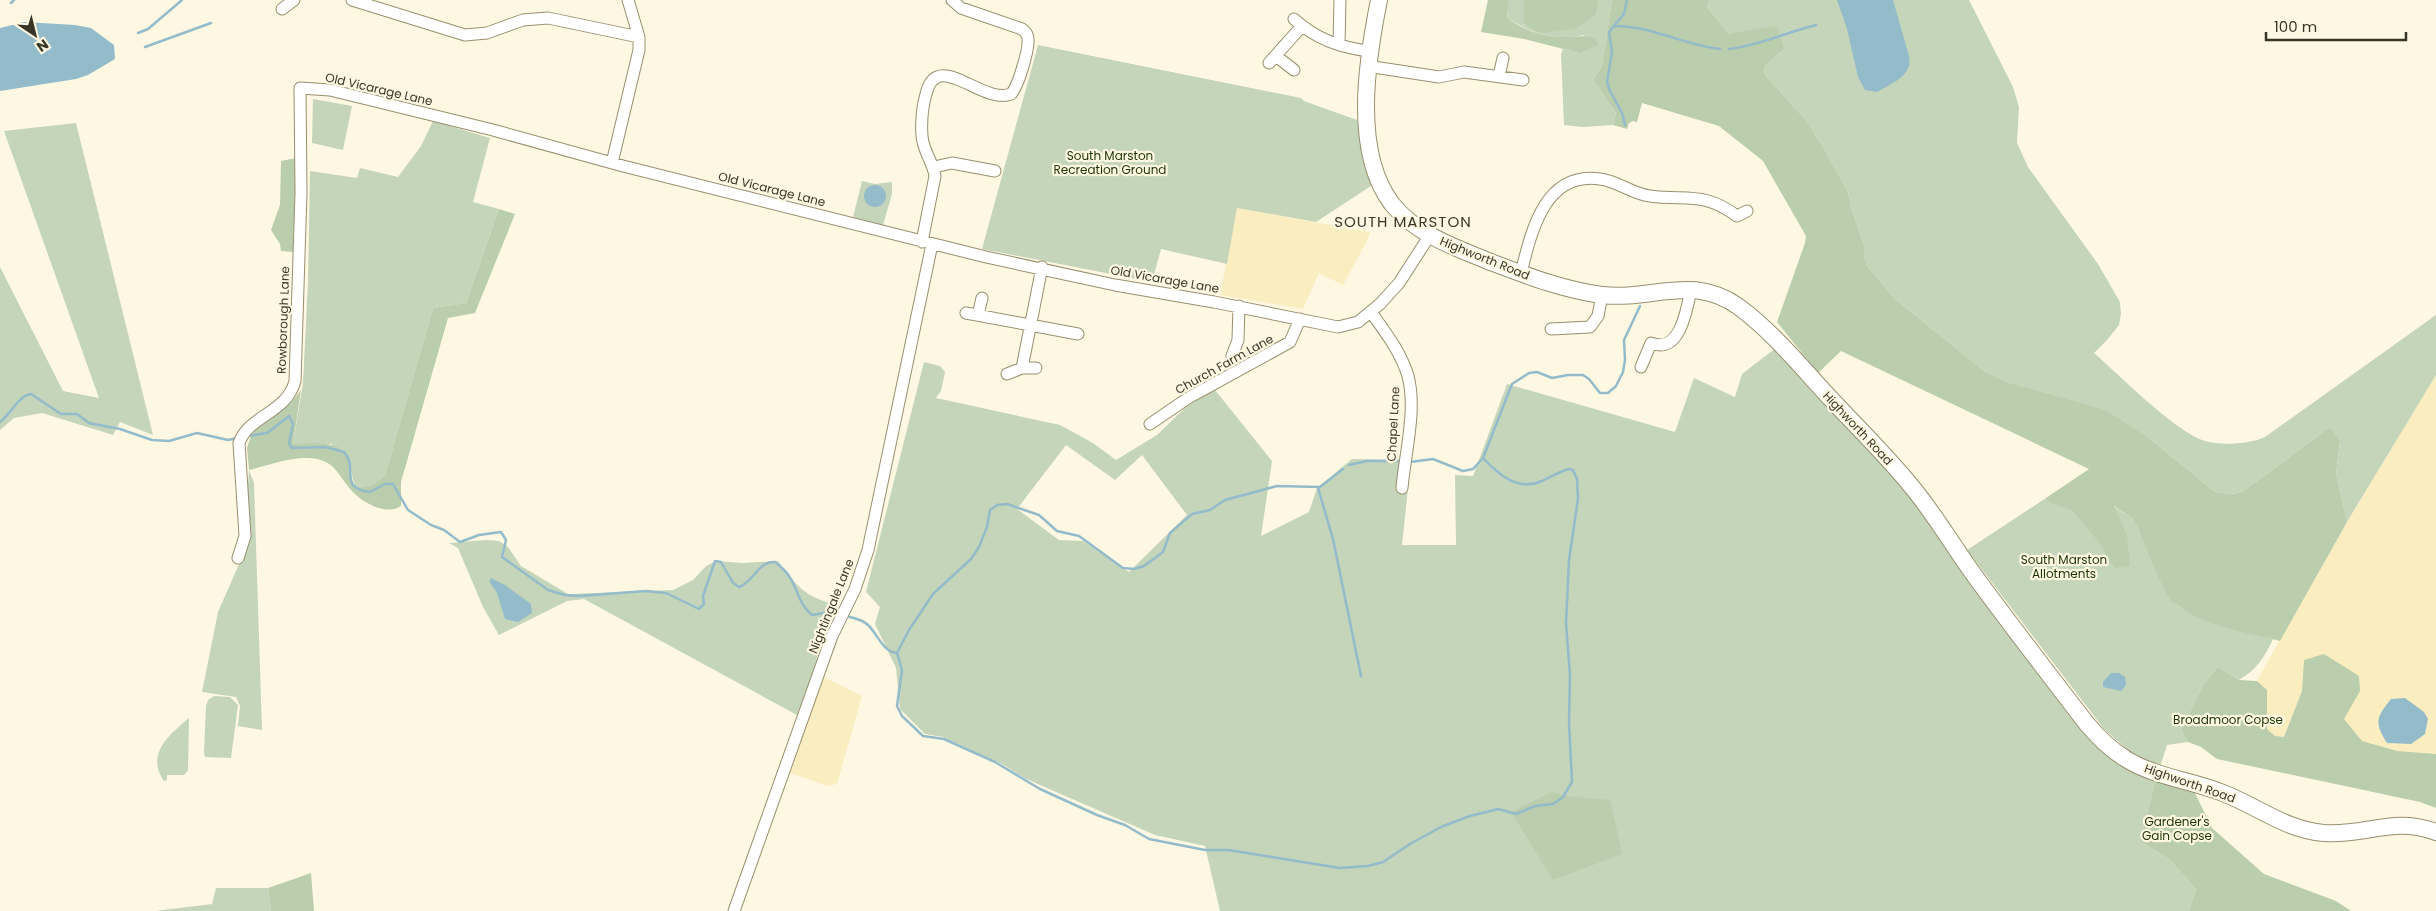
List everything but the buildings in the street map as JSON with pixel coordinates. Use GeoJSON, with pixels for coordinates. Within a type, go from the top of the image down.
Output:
{"type":"FeatureCollection","features":[{"type":"Feature","properties":{"kind":"street"},"geometry":{"type":"LineString","coordinates":[[282,9],[294,0]]}},
{"type":"Feature","properties":{"kind":"street"},"geometry":{"type":"LineString","coordinates":[[352,0],[465,35],[487,32],[523,20],[548,18],[639,37]]}},
{"type":"Feature","properties":{"kind":"street"},"geometry":{"type":"LineString","coordinates":[[612,163],[638,60],[639,37],[628,0]]}},
{"type":"Feature","properties":{"kind":"street"},"geometry":{"type":"LineString","coordinates":[[952,0],[961,8],[1026,32],[1028,41],[1016,86],[1011,94],[997,95],[973,88],[948,75],[938,77],[932,82],[927,89],[924,102],[922,135],[925,150],[934,168],[952,163],[995,171]]}},
{"type":"Feature","properties":{"kind":"street"},"geometry":{"type":"LineString","coordinates":[[1339,45],[1340,0]]}},
{"type":"Feature","properties":{"kind":"street","name":"Highworth Road"},"geometry":{"type":"LineString","coordinates":[[1379,0],[1368,58],[1368,127],[1376,172],[1393,204],[1430,235],[1521,273],[1566,288],[1602,295],[1630,295],[1691,289],[1712,293],[1726,299],[1759,324],[1887,458],[1914,489],[1978,579],[2087,724],[2117,753],[2148,769],[2224,793],[2286,824],[2306,831],[2343,834],[2399,824],[2416,825],[2436,832]]}},
{"type":"Feature","properties":{"kind":"street"},"geometry":{"type":"LineString","coordinates":[[1294,70],[1273,60],[1298,23],[1321,38],[1368,58],[1439,77],[1464,72],[1523,80]]}},
{"type":"Feature","properties":{"kind":"street"},"geometry":{"type":"LineString","coordinates":[[1499,76],[1503,58]]}},
{"type":"Feature","properties":{"kind":"street","name":"Old Vicarage Lane"},"geometry":{"type":"LineString","coordinates":[[300,88],[330,90],[493,130],[612,163],[927,243],[1042,267],[1114,285],[1239,306],[1342,327],[1354,324],[1371,312],[1399,283],[1430,235]]}},
{"type":"Feature","properties":{"kind":"street","name":"Rowborough Lane"},"geometry":{"type":"LineString","coordinates":[[238,558],[245,536],[241,439],[284,403],[293,390],[295,381],[301,193],[300,88]]}},
{"type":"Feature","properties":{"kind":"street","name":"Nightingale Lane"},"geometry":{"type":"LineString","coordinates":[[734,911],[838,620],[855,589],[868,550],[927,243],[934,185],[934,168]]}},
{"type":"Feature","properties":{"kind":"street"},"geometry":{"type":"LineString","coordinates":[[1521,273],[1531,235],[1546,204],[1564,186],[1584,179],[1607,180],[1646,196],[1690,197],[1707,200],[1724,207],[1740,218]]}},
{"type":"Feature","properties":{"kind":"street"},"geometry":{"type":"LineString","coordinates":[[1022,368],[1042,267]]}},
{"type":"Feature","properties":{"kind":"street"},"geometry":{"type":"LineString","coordinates":[[1642,367],[1651,343],[1657,346],[1667,345],[1676,336],[1691,289]]}},
{"type":"Feature","properties":{"kind":"street"},"geometry":{"type":"LineString","coordinates":[[1551,328],[1590,327],[1598,316],[1602,295]]}},
{"type":"Feature","properties":{"kind":"street"},"geometry":{"type":"LineString","coordinates":[[982,298],[972,314],[1078,334]]}},
{"type":"Feature","properties":{"kind":"street"},"geometry":{"type":"LineString","coordinates":[[1232,356],[1238,340],[1239,306]]}},
{"type":"Feature","properties":{"kind":"street","name":"Chapel Lane"},"geometry":{"type":"LineString","coordinates":[[1371,312],[1398,351],[1408,377],[1410,410],[1402,488]]}},
{"type":"Feature","properties":{"kind":"street","name":"Church Farm Lane"},"geometry":{"type":"LineString","coordinates":[[1150,424],[1188,398],[1290,342],[1300,319]]}},
{"type":"Feature","properties":{"kind":"street"},"geometry":{"type":"LineString","coordinates":[[1007,374],[1022,368],[1036,368]]}},
{"type":"Feature","properties":{"kind":"shaded area"},"geometry":{"type":"Polygon","coordinates":[[[1237,208],[1370,232],[1343,285],[1319,273],[1303,309],[1220,295],[1237,208]]]}},
{"type":"Feature","properties":{"kind":"shaded area"},"geometry":{"type":"Polygon","coordinates":[[[2436,375],[2436,795],[2229,730],[2340,534],[2436,375]]]}},
{"type":"Feature","properties":{"kind":"shaded area"},"geometry":{"type":"Polygon","coordinates":[[[824,677],[862,696],[837,784],[828,786],[787,772],[824,677]]]}},
{"type":"Feature","properties":{"kind":"green space"},"geometry":{"type":"Polygon","coordinates":[[[1488,0],[1509,0],[1507,18],[1528,30],[1550,36],[1591,37],[1595,38],[1598,45],[1579,53],[1524,39],[1481,32],[1488,0]]]}},
{"type":"Feature","properties":{"kind":"green space"},"geometry":{"type":"Polygon","coordinates":[[[1509,0],[1524,0],[1524,25],[1594,15],[1599,0],[1612,0],[1602,66],[1593,80],[1616,113],[1613,125],[1583,127],[1564,125],[1561,54],[1563,49],[1579,53],[1584,35],[1574,37],[1553,36],[1525,28],[1507,18],[1509,0]]]}},
{"type":"Feature","properties":{"kind":"green space"},"geometry":{"type":"Polygon","coordinates":[[[1524,0],[1599,0],[1595,15],[1576,29],[1540,33],[1524,24],[1524,0]]]}},
{"type":"Feature","properties":{"kind":"green space"},"geometry":{"type":"Polygon","coordinates":[[[1612,0],[1710,0],[1707,7],[1729,34],[1777,26],[1784,49],[1765,66],[1764,74],[1805,119],[1848,192],[1852,211],[1864,245],[1864,258],[1867,266],[1894,298],[1984,371],[2007,382],[2105,410],[2149,438],[2215,492],[2231,494],[2242,492],[2330,427],[2340,441],[2336,473],[2347,522],[2280,641],[2210,623],[2184,610],[2173,602],[2159,578],[2137,526],[2132,518],[2114,506],[2127,535],[2130,566],[2116,568],[2110,562],[2099,542],[2072,510],[2053,504],[2046,498],[2089,469],[1841,351],[1818,373],[1777,322],[1806,236],[1763,161],[1719,126],[1642,103],[1637,122],[1629,123],[1627,129],[1613,125],[1616,113],[1593,80],[1602,66],[1612,0]]]}},
{"type":"Feature","properties":{"kind":"green space"},"geometry":{"type":"Polygon","coordinates":[[[1710,0],[1969,0],[2013,87],[2019,107],[2017,143],[2028,167],[2098,264],[2120,302],[2121,314],[2119,325],[2094,353],[2164,415],[2193,436],[2212,443],[2236,444],[2265,437],[2436,315],[2436,375],[2347,522],[2336,473],[2340,442],[2330,427],[2242,492],[2231,494],[2215,492],[2149,438],[2043,393],[2007,382],[1984,371],[1894,298],[1867,266],[1864,258],[1864,245],[1852,211],[1848,192],[1823,147],[1805,119],[1764,74],[1765,66],[1784,49],[1729,34],[1707,7],[1710,0]]]}},
{"type":"Feature","properties":{"kind":"green space","name":"South Marston Recreation Ground"},"geometry":{"type":"Polygon","coordinates":[[[1038,45],[1301,98],[1304,101],[1357,120],[1363,154],[1377,182],[1316,222],[1237,208],[1227,264],[1161,249],[1152,282],[982,249],[1038,45]]]}},
{"type":"Feature","properties":{"kind":"green space"},"geometry":{"type":"Polygon","coordinates":[[[313,99],[352,106],[343,150],[312,143],[313,99]]]}},
{"type":"Feature","properties":{"kind":"green space"},"geometry":{"type":"Polygon","coordinates":[[[433,121],[490,138],[473,202],[499,209],[466,303],[433,308],[385,475],[372,485],[355,486],[350,468],[332,444],[293,444],[303,383],[308,282],[310,171],[357,178],[360,168],[398,177],[421,146],[433,121]]]}},
{"type":"Feature","properties":{"kind":"green space"},"geometry":{"type":"Polygon","coordinates":[[[76,123],[153,435],[120,422],[113,435],[42,413],[14,418],[0,430],[0,267],[63,391],[99,398],[4,131],[76,123]]]}},
{"type":"Feature","properties":{"kind":"green space"},"geometry":{"type":"Polygon","coordinates":[[[296,158],[293,252],[281,251],[280,244],[271,230],[280,205],[281,161],[296,158]]]}},
{"type":"Feature","properties":{"kind":"green space"},"geometry":{"type":"Polygon","coordinates":[[[862,181],[875,184],[892,182],[892,194],[883,225],[853,217],[862,181]]]}},
{"type":"Feature","properties":{"kind":"green space"},"geometry":{"type":"Polygon","coordinates":[[[499,209],[515,214],[475,313],[448,318],[401,482],[401,506],[389,510],[369,504],[353,492],[334,468],[324,461],[317,459],[291,459],[249,470],[247,448],[251,436],[257,428],[290,404],[301,390],[293,444],[316,443],[338,447],[348,458],[355,486],[372,485],[385,475],[433,308],[466,303],[499,209]]]}},
{"type":"Feature","properties":{"kind":"green space"},"geometry":{"type":"Polygon","coordinates":[[[1777,347],[1893,470],[2077,725],[2118,762],[2155,782],[2140,841],[2170,860],[2196,889],[2189,911],[1220,911],[1205,846],[1155,835],[1024,778],[1004,765],[943,737],[925,734],[900,709],[896,668],[875,624],[880,607],[866,592],[924,362],[940,366],[945,372],[941,391],[936,398],[1060,425],[1093,443],[1116,460],[1157,435],[1186,407],[1215,390],[1272,461],[1261,536],[1309,512],[1317,488],[1352,459],[1411,460],[1402,545],[1456,545],[1455,475],[1473,476],[1507,384],[1675,432],[1694,378],[1735,397],[1742,374],[1777,347]],[[1066,445],[1017,509],[1059,540],[1083,541],[1129,572],[1187,515],[1142,455],[1115,480],[1066,445]]]}},
{"type":"Feature","properties":{"kind":"green space","name":"South Marston Allotments"},"geometry":{"type":"Polygon","coordinates":[[[2090,469],[2113,506],[2132,518],[2161,582],[2171,599],[2179,607],[2219,625],[2273,639],[2267,652],[2259,662],[2239,680],[2218,667],[2203,685],[2181,730],[2188,742],[2167,745],[2160,767],[2129,751],[2104,729],[1967,550],[2090,469]]]}},
{"type":"Feature","properties":{"kind":"green space"},"geometry":{"type":"Polygon","coordinates":[[[249,470],[254,483],[262,730],[238,726],[240,706],[236,697],[202,692],[218,612],[243,555],[249,470]]]}},
{"type":"Feature","properties":{"kind":"green space"},"geometry":{"type":"Polygon","coordinates":[[[499,541],[508,547],[521,566],[568,594],[673,590],[693,580],[706,566],[716,561],[743,563],[778,561],[790,577],[808,594],[835,604],[828,618],[811,679],[797,715],[584,599],[567,601],[499,635],[483,607],[458,548],[449,543],[499,541]]]}},
{"type":"Feature","properties":{"kind":"green space","name":"Broadmoor Copse"},"geometry":{"type":"Polygon","coordinates":[[[2324,654],[2359,676],[2360,691],[2344,719],[2362,741],[2397,751],[2436,754],[2436,808],[2420,802],[2217,759],[2201,747],[2188,742],[2181,730],[2203,685],[2218,667],[2239,680],[2257,681],[2267,690],[2267,729],[2275,736],[2284,737],[2302,691],[2304,660],[2324,654]]]}},
{"type":"Feature","properties":{"kind":"green space"},"geometry":{"type":"Polygon","coordinates":[[[214,696],[230,697],[238,705],[231,758],[205,757],[206,706],[208,700],[214,696]]]}},
{"type":"Feature","properties":{"kind":"green space"},"geometry":{"type":"Polygon","coordinates":[[[189,718],[188,770],[184,775],[167,775],[167,780],[164,781],[157,762],[162,745],[189,718]]]}},
{"type":"Feature","properties":{"kind":"green space","name":"Gardener's Gain Copse"},"geometry":{"type":"Polygon","coordinates":[[[2155,782],[2180,783],[2193,789],[2212,828],[2264,874],[2336,901],[2351,911],[2189,911],[2196,889],[2170,860],[2140,841],[2155,782]]]}},
{"type":"Feature","properties":{"kind":"green space"},"geometry":{"type":"Polygon","coordinates":[[[1552,792],[1573,797],[1610,800],[1622,854],[1553,880],[1511,812],[1552,792]]]}},
{"type":"Feature","properties":{"kind":"green space"},"geometry":{"type":"Polygon","coordinates":[[[311,873],[314,911],[271,911],[268,888],[311,873]]]}},
{"type":"Feature","properties":{"kind":"green space"},"geometry":{"type":"Polygon","coordinates":[[[216,888],[268,888],[271,911],[155,911],[212,904],[216,888]]]}},
{"type":"Feature","properties":{"kind":"water"},"geometry":{"type":"Polygon","coordinates":[[[1837,0],[1893,0],[1909,56],[1908,69],[1905,74],[1877,92],[1865,90],[1858,77],[1847,29],[1837,0]]]}},
{"type":"Feature","properties":{"kind":"water"},"geometry":{"type":"Polygon","coordinates":[[[24,22],[75,25],[91,28],[114,45],[115,59],[88,75],[76,79],[0,91],[0,28],[24,22]]]}},
{"type":"Feature","properties":{"kind":"water"},"geometry":{"type":"Polygon","coordinates":[[[875,185],[883,188],[886,196],[883,204],[875,207],[867,204],[864,196],[867,188],[875,185]]]}},
{"type":"Feature","properties":{"kind":"water"},"geometry":{"type":"Polygon","coordinates":[[[491,578],[505,585],[531,604],[532,613],[518,622],[505,619],[497,593],[489,581],[491,578]]]}},
{"type":"Feature","properties":{"kind":"water"},"geometry":{"type":"Polygon","coordinates":[[[2111,673],[2119,673],[2125,677],[2126,685],[2121,691],[2103,687],[2103,682],[2111,673]]]}},
{"type":"Feature","properties":{"kind":"water"},"geometry":{"type":"Polygon","coordinates":[[[2405,698],[2424,712],[2428,719],[2425,734],[2411,744],[2387,743],[2380,730],[2378,720],[2391,699],[2405,698]]]}},
{"type":"Feature","properties":{"kind":"waterway"},"geometry":{"type":"LineString","coordinates":[[11,3],[14,0]]}},
{"type":"Feature","properties":{"kind":"waterway"},"geometry":{"type":"LineString","coordinates":[[138,33],[148,29],[182,0]]}},
{"type":"Feature","properties":{"kind":"waterway"},"geometry":{"type":"LineString","coordinates":[[1625,125],[1622,113],[1607,82],[1612,52],[1609,32],[1624,14],[1627,0]]}},
{"type":"Feature","properties":{"kind":"waterway"},"geometry":{"type":"LineString","coordinates":[[145,47],[211,23]]}},
{"type":"Feature","properties":{"kind":"waterway"},"geometry":{"type":"LineString","coordinates":[[1729,49],[1751,45],[1816,25]]}},
{"type":"Feature","properties":{"kind":"waterway"},"geometry":{"type":"LineString","coordinates":[[1615,26],[1642,29],[1694,44],[1720,49]]}},
{"type":"Feature","properties":{"kind":"waterway"},"geometry":{"type":"LineString","coordinates":[[1410,462],[1433,459],[1463,471],[1473,469],[1483,458],[1512,384],[1529,373],[1537,372],[1552,378],[1583,375],[1589,379],[1600,393],[1608,393],[1616,386],[1623,372],[1625,360],[1624,340],[1640,306]]}},
{"type":"Feature","properties":{"kind":"waterway"},"geometry":{"type":"LineString","coordinates":[[0,422],[22,398],[31,394],[61,414],[77,414],[89,423],[120,429],[152,440],[169,441],[197,433],[228,440],[237,438]]}},
{"type":"Feature","properties":{"kind":"waterway"},"geometry":{"type":"LineString","coordinates":[[248,436],[267,433],[289,416],[293,424],[289,443],[292,448],[325,447],[344,452],[350,464],[351,482],[354,486],[360,490],[370,492],[385,484],[393,484],[408,510],[431,525],[444,530],[460,542],[479,535],[501,532],[506,540],[502,557],[548,590],[565,595],[579,596],[646,591],[666,593],[699,609],[704,604],[703,596],[715,561],[721,562],[733,583],[739,587],[749,581],[764,565],[775,562],[788,574],[801,602],[812,615],[829,612],[839,614]]}},
{"type":"Feature","properties":{"kind":"waterway"},"geometry":{"type":"LineString","coordinates":[[897,653],[902,670],[897,706],[902,716],[923,736],[944,739],[995,762],[1040,789],[1097,815],[1125,825],[1149,839],[1205,850],[1228,850],[1340,868],[1368,866],[1383,862],[1441,827],[1470,816],[1498,809],[1516,814],[1535,806],[1553,804],[1563,797],[1572,782],[1569,723],[1570,675],[1566,623],[1569,560],[1578,499],[1577,479],[1573,470],[1568,469],[1533,484],[1517,483],[1495,470],[1483,458]]}},
{"type":"Feature","properties":{"kind":"waterway"},"geometry":{"type":"LineString","coordinates":[[1349,465],[1367,461],[1402,461]]}},
{"type":"Feature","properties":{"kind":"waterway"},"geometry":{"type":"LineString","coordinates":[[897,653],[909,630],[933,594],[971,559],[979,547],[987,527],[990,510],[997,505],[1007,504],[1039,515],[1057,531],[1079,536],[1123,568],[1134,569],[1144,566],[1163,552],[1170,533],[1192,514],[1210,510],[1225,500],[1277,486],[1320,487],[1343,469]]}},
{"type":"Feature","properties":{"kind":"waterway"},"geometry":{"type":"LineString","coordinates":[[1318,488],[1333,539],[1361,676]]}},
{"type":"Feature","properties":{"kind":"waterway"},"geometry":{"type":"LineString","coordinates":[[846,616],[867,624],[888,650],[897,653]]}},
{"type":"Feature","properties":{"kind":"district","name":"SOUTH MARSTON"},"geometry":{"type":"Point","coordinates":[1403,221]}}]}
